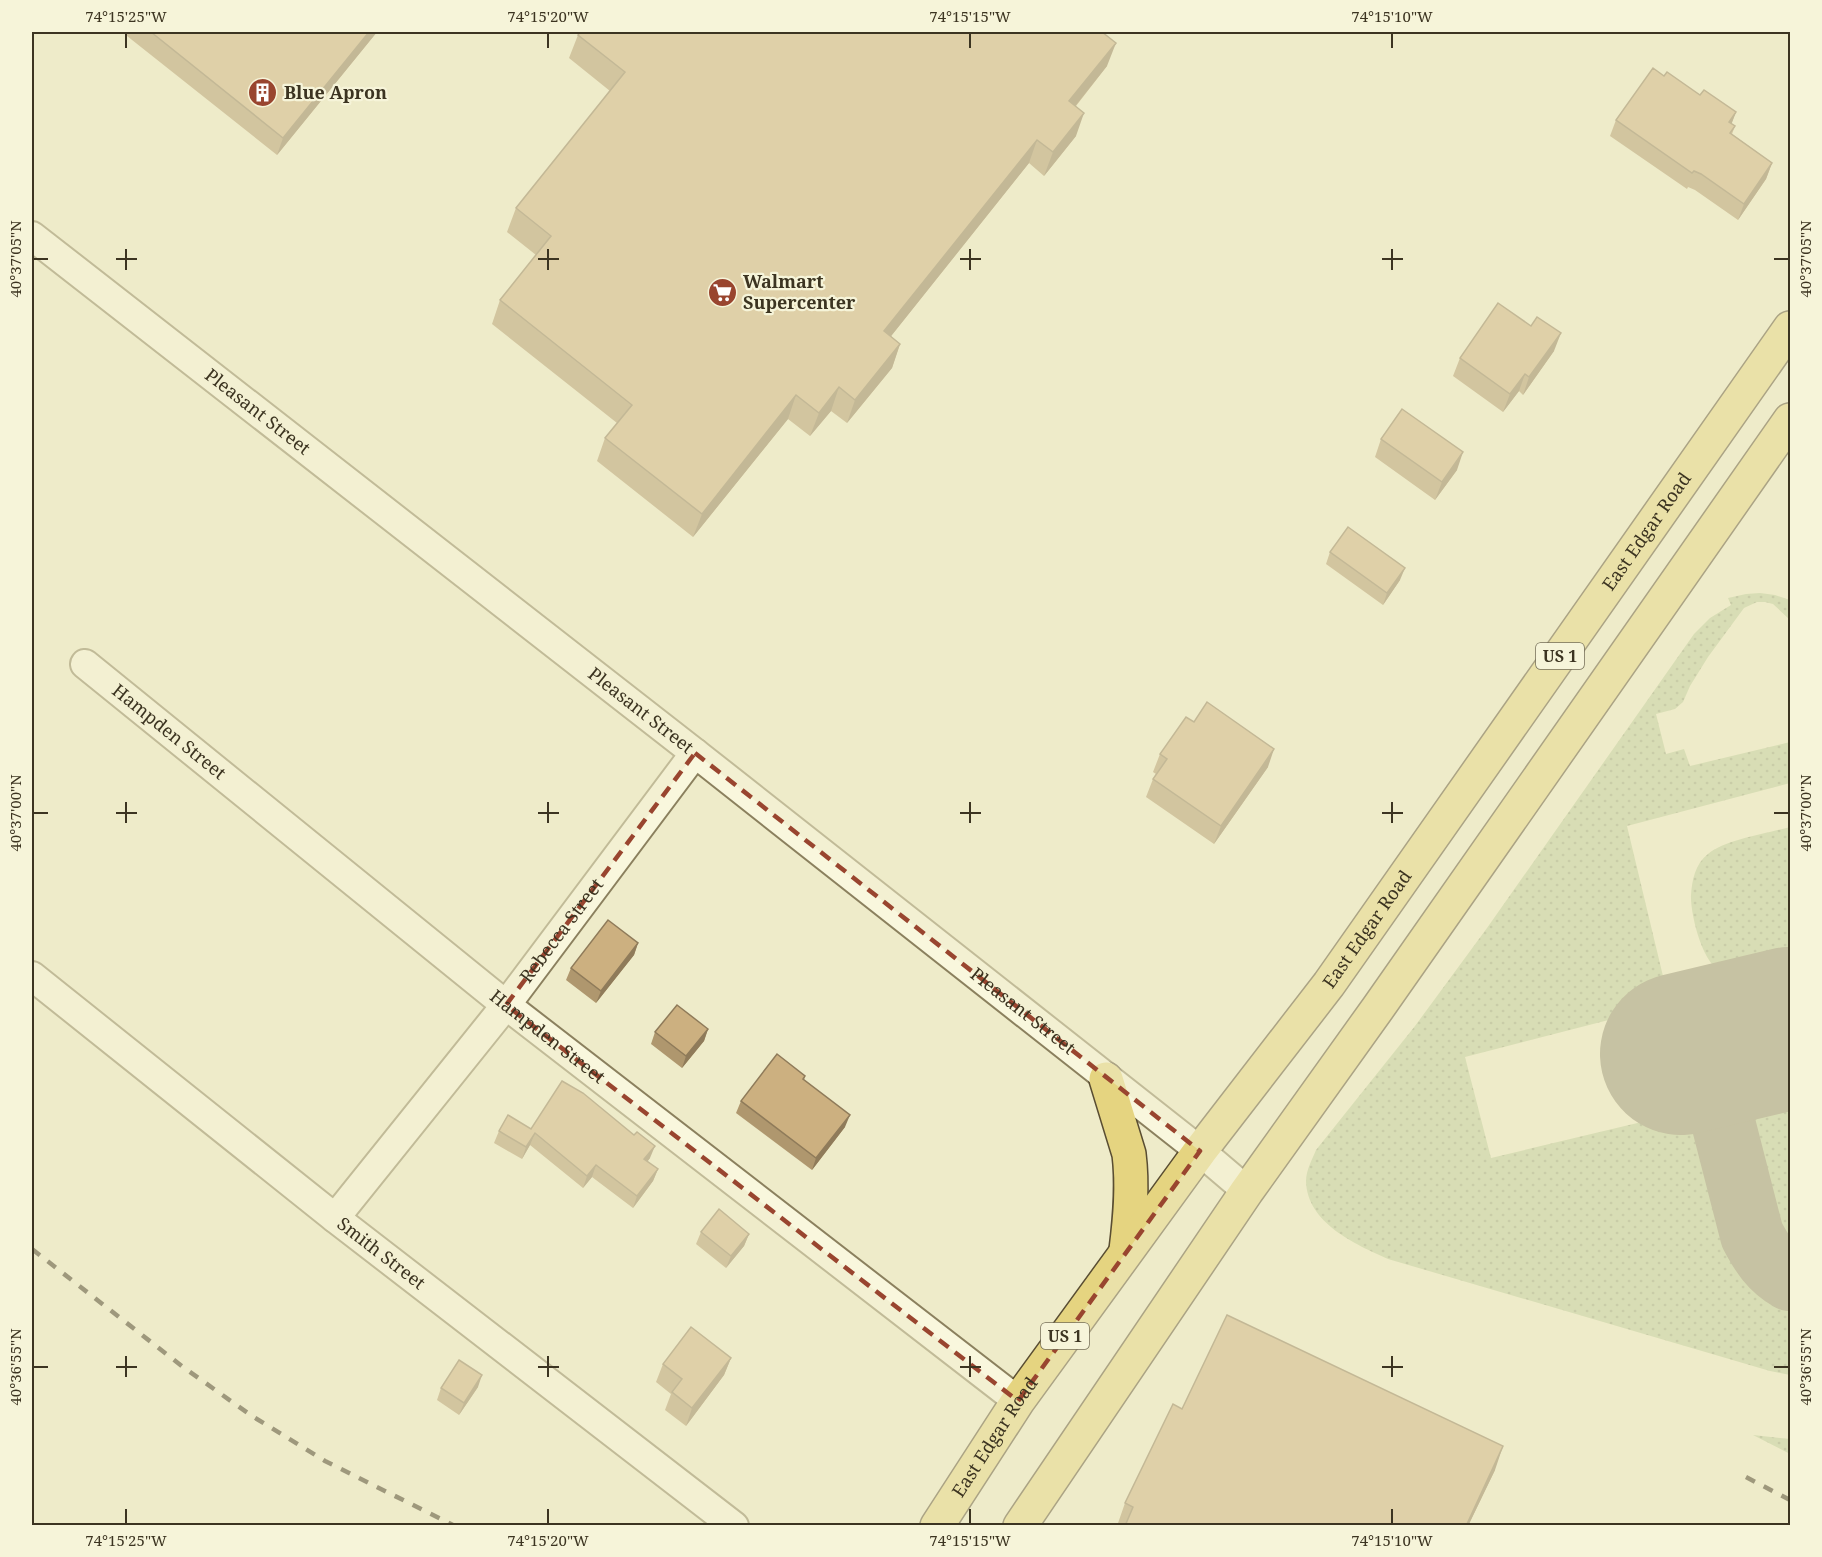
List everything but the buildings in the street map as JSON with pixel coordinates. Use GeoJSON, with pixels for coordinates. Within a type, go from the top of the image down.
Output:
{"type":"FeatureCollection","features":[{"type":"Feature","properties":{"kind":"highway","name":"East Edgar Road"},"geometry":{"type":"LineString","coordinates":[[937,1526],[1018,1401],[1200,1151],[1336,974],[1791,328]]}},
{"type":"Feature","properties":{"kind":"highway","name":"US 1"},"geometry":{"type":"LineString","coordinates":[[1020,1526],[1247,1191],[1791,420]]}},
{"type":"Feature","properties":{"kind":"highway"},"geometry":{"type":"LineString","coordinates":[[1106,1079],[1131,1166],[1131,1203],[1126,1251]]}},
{"type":"Feature","properties":{"kind":"street","name":"Pleasant Street"},"geometry":{"type":"LineString","coordinates":[[32,236],[695,753],[1200,1151],[1247,1191]]}},
{"type":"Feature","properties":{"kind":"street","name":"Hampden Street"},"geometry":{"type":"LineString","coordinates":[[85,664],[506,1005],[1018,1401]]}},
{"type":"Feature","properties":{"kind":"street","name":"Rebecca Street"},"geometry":{"type":"LineString","coordinates":[[335,1218],[506,1005],[695,753]]}},
{"type":"Feature","properties":{"kind":"street","name":"Smith Street"},"geometry":{"type":"LineString","coordinates":[[32,976],[335,1218],[734,1526]]}},
{"type":"Feature","properties":{"kind":"highlighted area"},"geometry":{"type":"Polygon","coordinates":[[[695,753],[1200,1151],[1018,1401],[506,1005],[695,753]]]}},
{"type":"Feature","properties":{"kind":"green space"},"geometry":{"type":"Polygon","coordinates":[[[1760,593],[1790,600],[1790,620],[1773,604],[1757,602],[1744,608],[1708,657],[1683,702],[1675,709],[1656,714],[1666,754],[1684,749],[1690,766],[1790,742],[1790,783],[1627,826],[1668,997],[1667,1003],[1663,1006],[1465,1057],[1491,1158],[1671,1115],[1697,1126],[1705,1137],[1730,1233],[1742,1261],[1761,1284],[1790,1301],[1790,1375],[1388,1259],[1348,1239],[1324,1220],[1308,1196],[1306,1181],[1316,1150],[1415,1026],[1487,928],[1694,634],[1710,618],[1731,605],[1728,598],[1760,593]]]}},
{"type":"Feature","properties":{"kind":"green space"},"geometry":{"type":"Polygon","coordinates":[[[1790,827],[1790,960],[1747,971],[1723,972],[1709,961],[1695,926],[1691,895],[1697,867],[1715,849],[1790,827]]]}},
{"type":"Feature","properties":{"kind":"green space"},"geometry":{"type":"Polygon","coordinates":[[[1790,1100],[1790,1255],[1774,1237],[1768,1222],[1745,1119],[1749,1111],[1790,1100]]]}},
{"type":"Feature","properties":{"kind":"green space"},"geometry":{"type":"Polygon","coordinates":[[[1753,1435],[1790,1439],[1790,1454],[1753,1435]]]}},
{"type":"Feature","properties":{"kind":"taxiway"},"geometry":{"type":"LineString","coordinates":[[1704,1048],[1752,1235],[1768,1260],[1790,1279]]}},
{"type":"Feature","properties":{"kind":"runway"},"geometry":{"type":"LineString","coordinates":[[1681,1054],[1790,1028]]}},
{"type":"Feature","properties":{"kind":"railway"},"geometry":{"type":"LineString","coordinates":[[32,1249],[183,1367],[252,1416],[325,1461],[455,1526]]}},
{"type":"Feature","properties":{"kind":"railway"},"geometry":{"type":"LineString","coordinates":[[1746,1477],[1790,1500]]}},
{"type":"Feature","properties":{"kind":"place","name":"Blue Apron"},"geometry":{"type":"Point","coordinates":[263,93]}},
{"type":"Feature","properties":{"kind":"place","name":"Walmart Supercenter"},"geometry":{"type":"Point","coordinates":[722,292]}}]}
